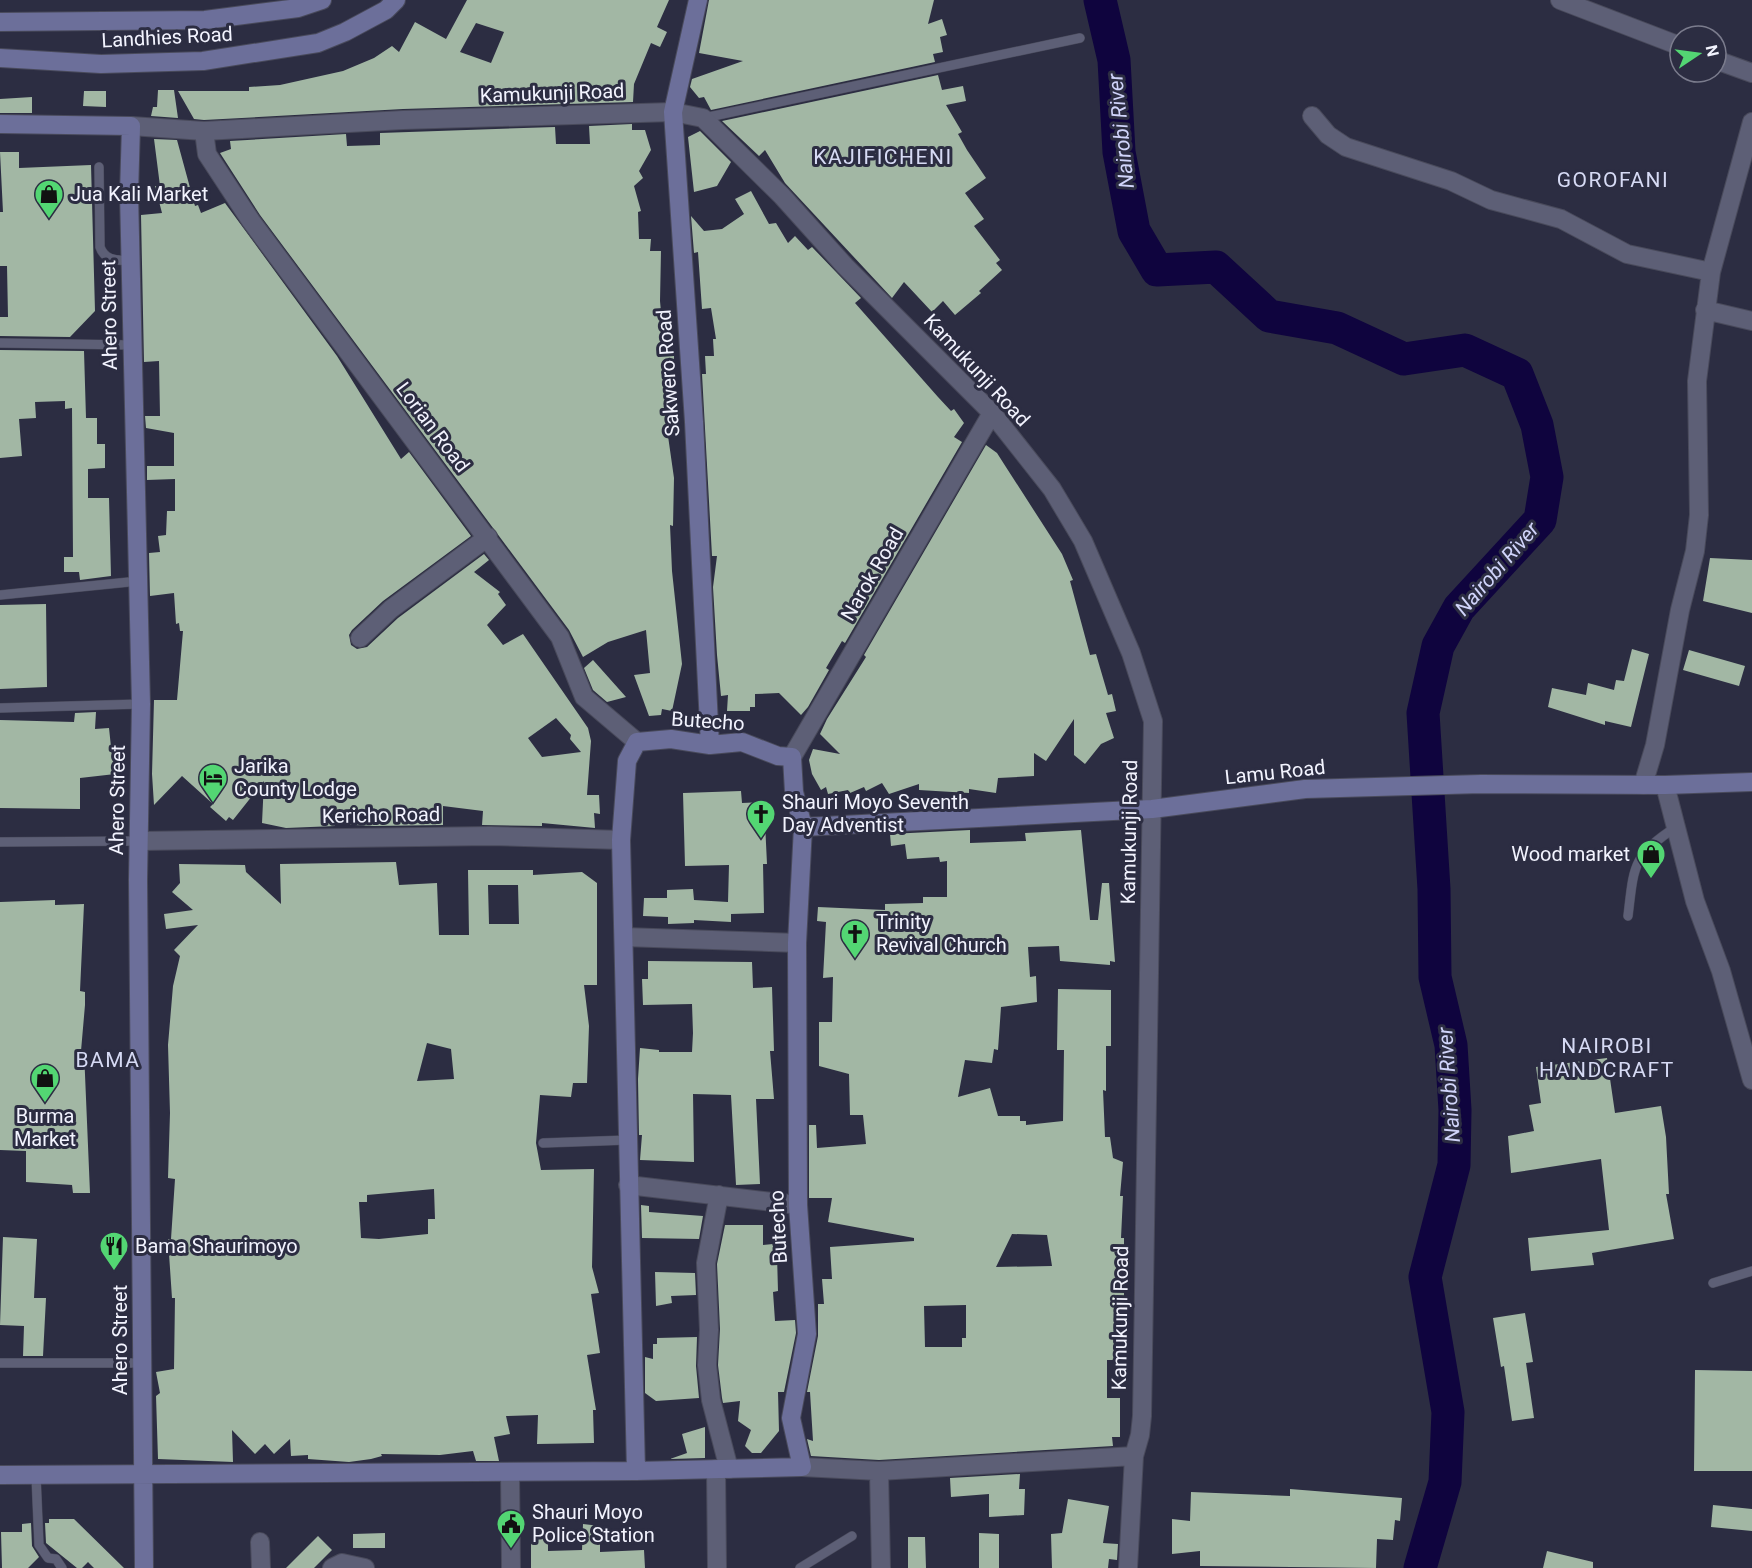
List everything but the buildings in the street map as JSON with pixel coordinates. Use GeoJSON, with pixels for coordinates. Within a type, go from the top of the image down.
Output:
{"type":"FeatureCollection","features":[{"type":"Feature","properties":{"kind":"street"},"geometry":{"type":"LineString","coordinates":[[0,22],[205,20],[298,8],[322,0]]}},
{"type":"Feature","properties":{"kind":"street","name":"Landhies Road"},"geometry":{"type":"LineString","coordinates":[[0,58],[101,64],[203,61],[318,43],[386,10],[396,0]]}},
{"type":"Feature","properties":{"kind":"street","name":"Sakwero Road"},"geometry":{"type":"LineString","coordinates":[[698,0],[673,112],[694,422],[710,745]]}},
{"type":"Feature","properties":{"kind":"street"},"geometry":{"type":"LineString","coordinates":[[1560,0],[1668,41]]}},
{"type":"Feature","properties":{"kind":"street"},"geometry":{"type":"LineString","coordinates":[[1728,64],[1752,73]]}},
{"type":"Feature","properties":{"kind":"street","name":"Kamukunji Road"},"geometry":{"type":"LineString","coordinates":[[0,124],[131,126],[204,131],[403,120],[673,112],[704,118],[782,195],[845,266],[992,413],[1052,489],[1083,541],[1131,653],[1153,721],[1141,1404],[1140,1435],[1134,1456],[1128,1568]]}},
{"type":"Feature","properties":{"kind":"street"},"geometry":{"type":"LineString","coordinates":[[1312,116],[1328,135],[1346,147],[1451,181],[1491,200],[1561,219],[1627,254],[1711,272]]}},
{"type":"Feature","properties":{"kind":"street"},"geometry":{"type":"LineString","coordinates":[[1643,785],[1655,745],[1680,610],[1695,551],[1699,515],[1697,381],[1711,272],[1752,122]]}},
{"type":"Feature","properties":{"kind":"street","name":"Ahero Street"},"geometry":{"type":"LineString","coordinates":[[131,126],[130,261],[141,704],[138,880],[144,1568]]}},
{"type":"Feature","properties":{"kind":"street","name":"Lorian Road"},"geometry":{"type":"LineString","coordinates":[[204,131],[207,154],[251,221],[488,537],[560,637],[584,697],[637,742]]}},
{"type":"Feature","properties":{"kind":"street"},"geometry":{"type":"LineString","coordinates":[[1705,310],[1752,321]]}},
{"type":"Feature","properties":{"kind":"street","name":"Narok Road"},"geometry":{"type":"LineString","coordinates":[[792,757],[992,413]]}},
{"type":"Feature","properties":{"kind":"street"},"geometry":{"type":"LineString","coordinates":[[360,638],[391,609],[488,537]]}},
{"type":"Feature","properties":{"kind":"street","name":"Butecho"},"geometry":{"type":"LineString","coordinates":[[637,742],[671,739],[710,745],[742,742],[778,756],[792,757],[794,792],[803,827],[797,943],[798,1205],[807,1334],[791,1418],[802,1467]]}},
{"type":"Feature","properties":{"kind":"street"},"geometry":{"type":"LineString","coordinates":[[636,1471],[621,840],[627,761],[637,742]]}},
{"type":"Feature","properties":{"kind":"street","name":"Lamu Road"},"geometry":{"type":"LineString","coordinates":[[803,827],[1152,810],[1305,789],[1481,784],[1665,785],[1752,782]]}},
{"type":"Feature","properties":{"kind":"street"},"geometry":{"type":"LineString","coordinates":[[1665,785],[1695,901],[1721,970],[1752,1080]]}},
{"type":"Feature","properties":{"kind":"street","name":"Kericho Road"},"geometry":{"type":"LineString","coordinates":[[140,841],[490,836],[621,840]]}},
{"type":"Feature","properties":{"kind":"street"},"geometry":{"type":"LineString","coordinates":[[624,937],[797,943]]}},
{"type":"Feature","properties":{"kind":"street"},"geometry":{"type":"LineString","coordinates":[[628,1185],[798,1205]]}},
{"type":"Feature","properties":{"kind":"street"},"geometry":{"type":"LineString","coordinates":[[717,1568],[722,1469],[707,1365],[709,1330],[706,1263],[719,1195]]}},
{"type":"Feature","properties":{"kind":"street"},"geometry":{"type":"LineString","coordinates":[[0,1475],[636,1471],[802,1467],[879,1472],[1134,1456]]}},
{"type":"Feature","properties":{"kind":"street"},"geometry":{"type":"LineString","coordinates":[[510,1472],[511,1568]]}},
{"type":"Feature","properties":{"kind":"street"},"geometry":{"type":"LineString","coordinates":[[879,1472],[881,1568]]}},
{"type":"Feature","properties":{"kind":"street"},"geometry":{"type":"LineString","coordinates":[[260,1542],[261,1568]]}},
{"type":"Feature","properties":{"kind":"street"},"geometry":{"type":"LineString","coordinates":[[332,1568],[342,1563],[365,1568]]}},
{"type":"Feature","properties":{"kind":"lane"},"geometry":{"type":"LineString","coordinates":[[704,118],[1080,38]]}},
{"type":"Feature","properties":{"kind":"lane"},"geometry":{"type":"LineString","coordinates":[[99,167],[100,247],[103,255],[110,260],[130,261]]}},
{"type":"Feature","properties":{"kind":"lane"},"geometry":{"type":"LineString","coordinates":[[0,343],[132,345]]}},
{"type":"Feature","properties":{"kind":"lane"},"geometry":{"type":"LineString","coordinates":[[0,595],[139,581]]}},
{"type":"Feature","properties":{"kind":"lane"},"geometry":{"type":"LineString","coordinates":[[0,708],[141,704]]}},
{"type":"Feature","properties":{"kind":"lane"},"geometry":{"type":"LineString","coordinates":[[1628,916],[1634,869],[1643,852],[1676,827]]}},
{"type":"Feature","properties":{"kind":"lane"},"geometry":{"type":"LineString","coordinates":[[0,842],[140,841]]}},
{"type":"Feature","properties":{"kind":"lane"},"geometry":{"type":"LineString","coordinates":[[543,1143],[628,1140]]}},
{"type":"Feature","properties":{"kind":"lane"},"geometry":{"type":"LineString","coordinates":[[1713,1283],[1752,1271]]}},
{"type":"Feature","properties":{"kind":"lane"},"geometry":{"type":"LineString","coordinates":[[0,1363],[143,1363]]}},
{"type":"Feature","properties":{"kind":"lane"},"geometry":{"type":"LineString","coordinates":[[36,1476],[39,1545],[48,1558],[56,1559],[62,1568]]}},
{"type":"Feature","properties":{"kind":"lane"},"geometry":{"type":"LineString","coordinates":[[800,1568],[852,1536]]}},
{"type":"Feature","properties":{"kind":"waterway","name":"Nairobi River"},"geometry":{"type":"LineString","coordinates":[[1100,0],[1114,60],[1119,152],[1134,231],[1157,270],[1216,267],[1269,316],[1337,328],[1404,359],[1465,350],[1517,374],[1537,425],[1547,477],[1540,520],[1459,608],[1438,646],[1423,713],[1434,889],[1435,977],[1451,1045],[1455,1110],[1454,1165],[1425,1277],[1448,1412],[1445,1482],[1420,1568]]}},
{"type":"Feature","properties":{"kind":"place","name":"Jua Kali Market"},"geometry":{"type":"Point","coordinates":[49,220]}},
{"type":"Feature","properties":{"kind":"place","name":"Jarika County Lodge"},"geometry":{"type":"Point","coordinates":[213,804]}},
{"type":"Feature","properties":{"kind":"place","name":"Shauri Moyo Seventh Day Adventist"},"geometry":{"type":"Point","coordinates":[761,840]}},
{"type":"Feature","properties":{"kind":"place","name":"Wood market"},"geometry":{"type":"Point","coordinates":[1651,880]}},
{"type":"Feature","properties":{"kind":"place","name":"Trinity Revival Church"},"geometry":{"type":"Point","coordinates":[855,960]}},
{"type":"Feature","properties":{"kind":"place","name":"Burma Market"},"geometry":{"type":"Point","coordinates":[45,1104]}},
{"type":"Feature","properties":{"kind":"place","name":"Bama Shaurimoyo"},"geometry":{"type":"Point","coordinates":[114,1272]}},
{"type":"Feature","properties":{"kind":"place","name":"Shauri Moyo Police Station"},"geometry":{"type":"Point","coordinates":[511,1550]}},
{"type":"Feature","properties":{"kind":"district","name":"KAJIFICHENI"},"geometry":{"type":"Point","coordinates":[883,157]}},
{"type":"Feature","properties":{"kind":"district","name":"GOROFANI"},"geometry":{"type":"Point","coordinates":[1613,180]}},
{"type":"Feature","properties":{"kind":"district","name":"NAIROBI HANDCRAFT"},"geometry":{"type":"Point","coordinates":[1607,1058]}},
{"type":"Feature","properties":{"kind":"district","name":"BAMA"},"geometry":{"type":"Point","coordinates":[108,1060]}}]}
